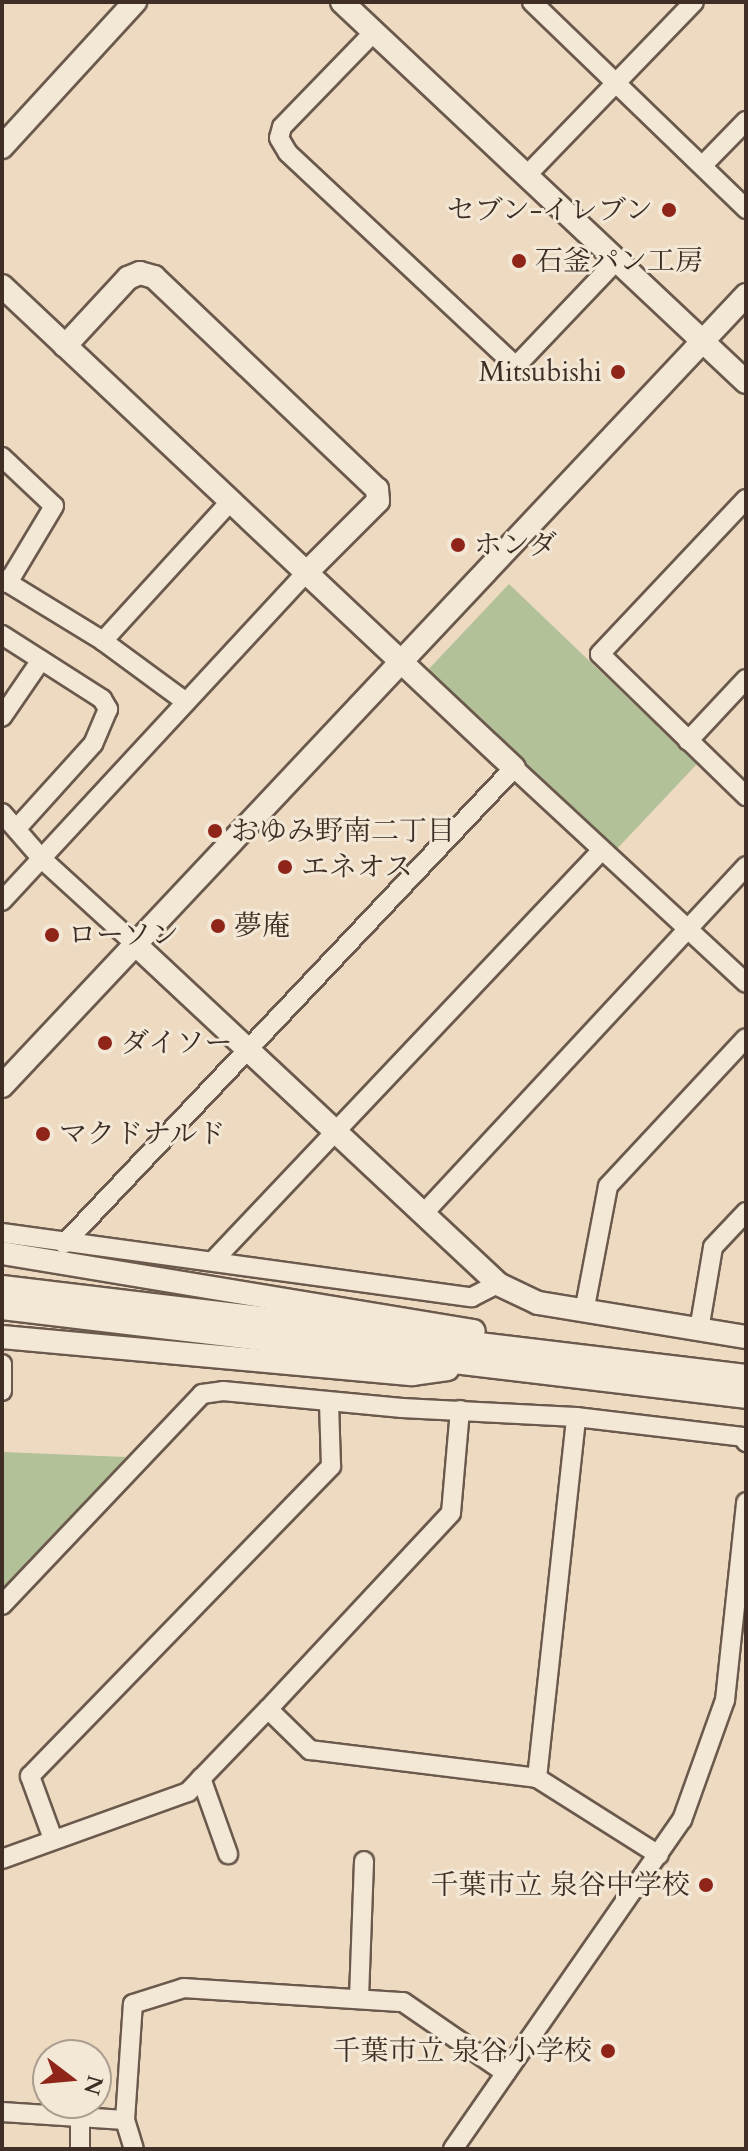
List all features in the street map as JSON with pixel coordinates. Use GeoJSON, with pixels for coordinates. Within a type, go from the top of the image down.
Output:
{"type":"FeatureCollection","features":[{"type":"Feature","properties":{"kind":"street"},"geometry":{"type":"LineString","coordinates":[[2,147],[135,2]]}},
{"type":"Feature","properties":{"kind":"street"},"geometry":{"type":"LineString","coordinates":[[342,2],[746,382]]}},
{"type":"Feature","properties":{"kind":"street"},"geometry":{"type":"LineString","coordinates":[[532,2],[746,209]]}},
{"type":"Feature","properties":{"kind":"street"},"geometry":{"type":"LineString","coordinates":[[527,175],[617,86],[694,2]]}},
{"type":"Feature","properties":{"kind":"street"},"geometry":{"type":"LineString","coordinates":[[374,32],[282,127],[279,138],[288,153],[516,366],[617,260]]}},
{"type":"Feature","properties":{"kind":"street"},"geometry":{"type":"LineString","coordinates":[[703,165],[746,121]]}},
{"type":"Feature","properties":{"kind":"street"},"geometry":{"type":"LineString","coordinates":[[2,901],[307,572],[378,501],[377,489],[154,277],[140,273],[128,278],[65,346]]}},
{"type":"Feature","properties":{"kind":"street"},"geometry":{"type":"LineString","coordinates":[[2,286],[601,851],[746,983]]}},
{"type":"Feature","properties":{"kind":"street"},"geometry":{"type":"LineString","coordinates":[[2,1086],[746,295]]}},
{"type":"Feature","properties":{"kind":"street"},"geometry":{"type":"LineString","coordinates":[[2,457],[54,506],[5,581],[103,641],[186,702]]}},
{"type":"Feature","properties":{"kind":"street"},"geometry":{"type":"LineString","coordinates":[[746,499],[600,654],[746,796]]}},
{"type":"Feature","properties":{"kind":"street"},"geometry":{"type":"LineString","coordinates":[[103,641],[231,501]]}},
{"type":"Feature","properties":{"kind":"street"},"geometry":{"type":"LineString","coordinates":[[2,635],[102,699],[108,709],[93,744],[19,826]]}},
{"type":"Feature","properties":{"kind":"street"},"geometry":{"type":"LineString","coordinates":[[2,717],[41,660]]}},
{"type":"Feature","properties":{"kind":"street"},"geometry":{"type":"LineString","coordinates":[[688,741],[746,679]]}},
{"type":"Feature","properties":{"kind":"street"},"geometry":{"type":"LineString","coordinates":[[64,1244],[514,768]]}},
{"type":"Feature","properties":{"kind":"street"},"geometry":{"type":"LineString","coordinates":[[2,813],[19,826],[42,859],[498,1284],[538,1303],[746,1337]]}},
{"type":"Feature","properties":{"kind":"street"},"geometry":{"type":"LineString","coordinates":[[213,1261],[601,851]]}},
{"type":"Feature","properties":{"kind":"street"},"geometry":{"type":"LineString","coordinates":[[423,1214],[746,866]]}},
{"type":"Feature","properties":{"kind":"street"},"geometry":{"type":"LineString","coordinates":[[584,1312],[608,1186],[746,1038]]}},
{"type":"Feature","properties":{"kind":"street"},"geometry":{"type":"LineString","coordinates":[[699,1330],[713,1247],[746,1212]]}},
{"type":"Feature","properties":{"kind":"street"},"geometry":{"type":"LineString","coordinates":[[2,1233],[64,1244],[472,1297],[498,1284]]}},
{"type":"Feature","properties":{"kind":"street"},"geometry":{"type":"LineString","coordinates":[[2,1253],[411,1318],[543,1345],[565,1355]]}},
{"type":"Feature","properties":{"kind":"street"},"geometry":{"type":"LineString","coordinates":[[2,1287],[746,1376]]}},
{"type":"Feature","properties":{"kind":"street"},"geometry":{"type":"LineString","coordinates":[[2,1308],[746,1397]]}},
{"type":"Feature","properties":{"kind":"street"},"geometry":{"type":"LineString","coordinates":[[2,1337],[412,1374],[481,1365]]}},
{"type":"Feature","properties":{"kind":"street"},"geometry":{"type":"LineString","coordinates":[[2,1364],[2,1391]]}},
{"type":"Feature","properties":{"kind":"street"},"geometry":{"type":"LineString","coordinates":[[2,1605],[202,1394],[223,1391],[329,1403],[576,1417],[743,1437],[746,1442]]}},
{"type":"Feature","properties":{"kind":"street"},"geometry":{"type":"LineString","coordinates":[[53,1839],[30,1776],[331,1466],[329,1403]]}},
{"type":"Feature","properties":{"kind":"street"},"geometry":{"type":"LineString","coordinates":[[2,1859],[188,1792],[451,1513],[460,1410]]}},
{"type":"Feature","properties":{"kind":"street"},"geometry":{"type":"LineString","coordinates":[[537,1778],[576,1417]]}},
{"type":"Feature","properties":{"kind":"street"},"geometry":{"type":"LineString","coordinates":[[453,2149],[659,1855],[698,1783],[725,1700],[746,1502]]}},
{"type":"Feature","properties":{"kind":"street"},"geometry":{"type":"LineString","coordinates":[[268,1709],[310,1750],[537,1778],[659,1855]]}},
{"type":"Feature","properties":{"kind":"street"},"geometry":{"type":"LineString","coordinates":[[201,1778],[228,1854]]}},
{"type":"Feature","properties":{"kind":"street"},"geometry":{"type":"LineString","coordinates":[[359,1998],[364,1861]]}},
{"type":"Feature","properties":{"kind":"street"},"geometry":{"type":"LineString","coordinates":[[134,2149],[125,2120],[133,2004],[184,1988],[403,2002],[506,2073]]}},
{"type":"Feature","properties":{"kind":"street"},"geometry":{"type":"LineString","coordinates":[[2,2112],[32,2114]]}},
{"type":"Feature","properties":{"kind":"street"},"geometry":{"type":"LineString","coordinates":[[80,2119],[80,2149]]}},
{"type":"Feature","properties":{"kind":"street"},"geometry":{"type":"LineString","coordinates":[[110,2119],[125,2120]]}},
{"type":"Feature","properties":{"kind":"green space"},"geometry":{"type":"Polygon","coordinates":[[[509,584],[697,764],[613,853],[425,673],[509,584]]]}},
{"type":"Feature","properties":{"kind":"green space"},"geometry":{"type":"Polygon","coordinates":[[[2,1452],[126,1457],[2,1591],[2,1452]]]}},
{"type":"Feature","properties":{"kind":"place","name":"セブン-イレブン"},"geometry":{"type":"Point","coordinates":[669,210]}},
{"type":"Feature","properties":{"kind":"place","name":"石釜パン工房"},"geometry":{"type":"Point","coordinates":[519,261]}},
{"type":"Feature","properties":{"kind":"place","name":"Mitsubishi"},"geometry":{"type":"Point","coordinates":[618,372]}},
{"type":"Feature","properties":{"kind":"place","name":"ホンダ"},"geometry":{"type":"Point","coordinates":[458,545]}},
{"type":"Feature","properties":{"kind":"place","name":"おゆみ野南二丁目"},"geometry":{"type":"Point","coordinates":[215,831]}},
{"type":"Feature","properties":{"kind":"place","name":"エネオス"},"geometry":{"type":"Point","coordinates":[285,867]}},
{"type":"Feature","properties":{"kind":"place","name":"夢庵"},"geometry":{"type":"Point","coordinates":[218,926]}},
{"type":"Feature","properties":{"kind":"place","name":"ローソン"},"geometry":{"type":"Point","coordinates":[52,935]}},
{"type":"Feature","properties":{"kind":"place","name":"ダイソー"},"geometry":{"type":"Point","coordinates":[105,1043]}},
{"type":"Feature","properties":{"kind":"place","name":"マクドナルド"},"geometry":{"type":"Point","coordinates":[43,1134]}},
{"type":"Feature","properties":{"kind":"place","name":"千葉市立 泉谷中学校"},"geometry":{"type":"Point","coordinates":[706,1885]}},
{"type":"Feature","properties":{"kind":"place","name":"千葉市立 泉谷小学校"},"geometry":{"type":"Point","coordinates":[608,2051]}}]}
